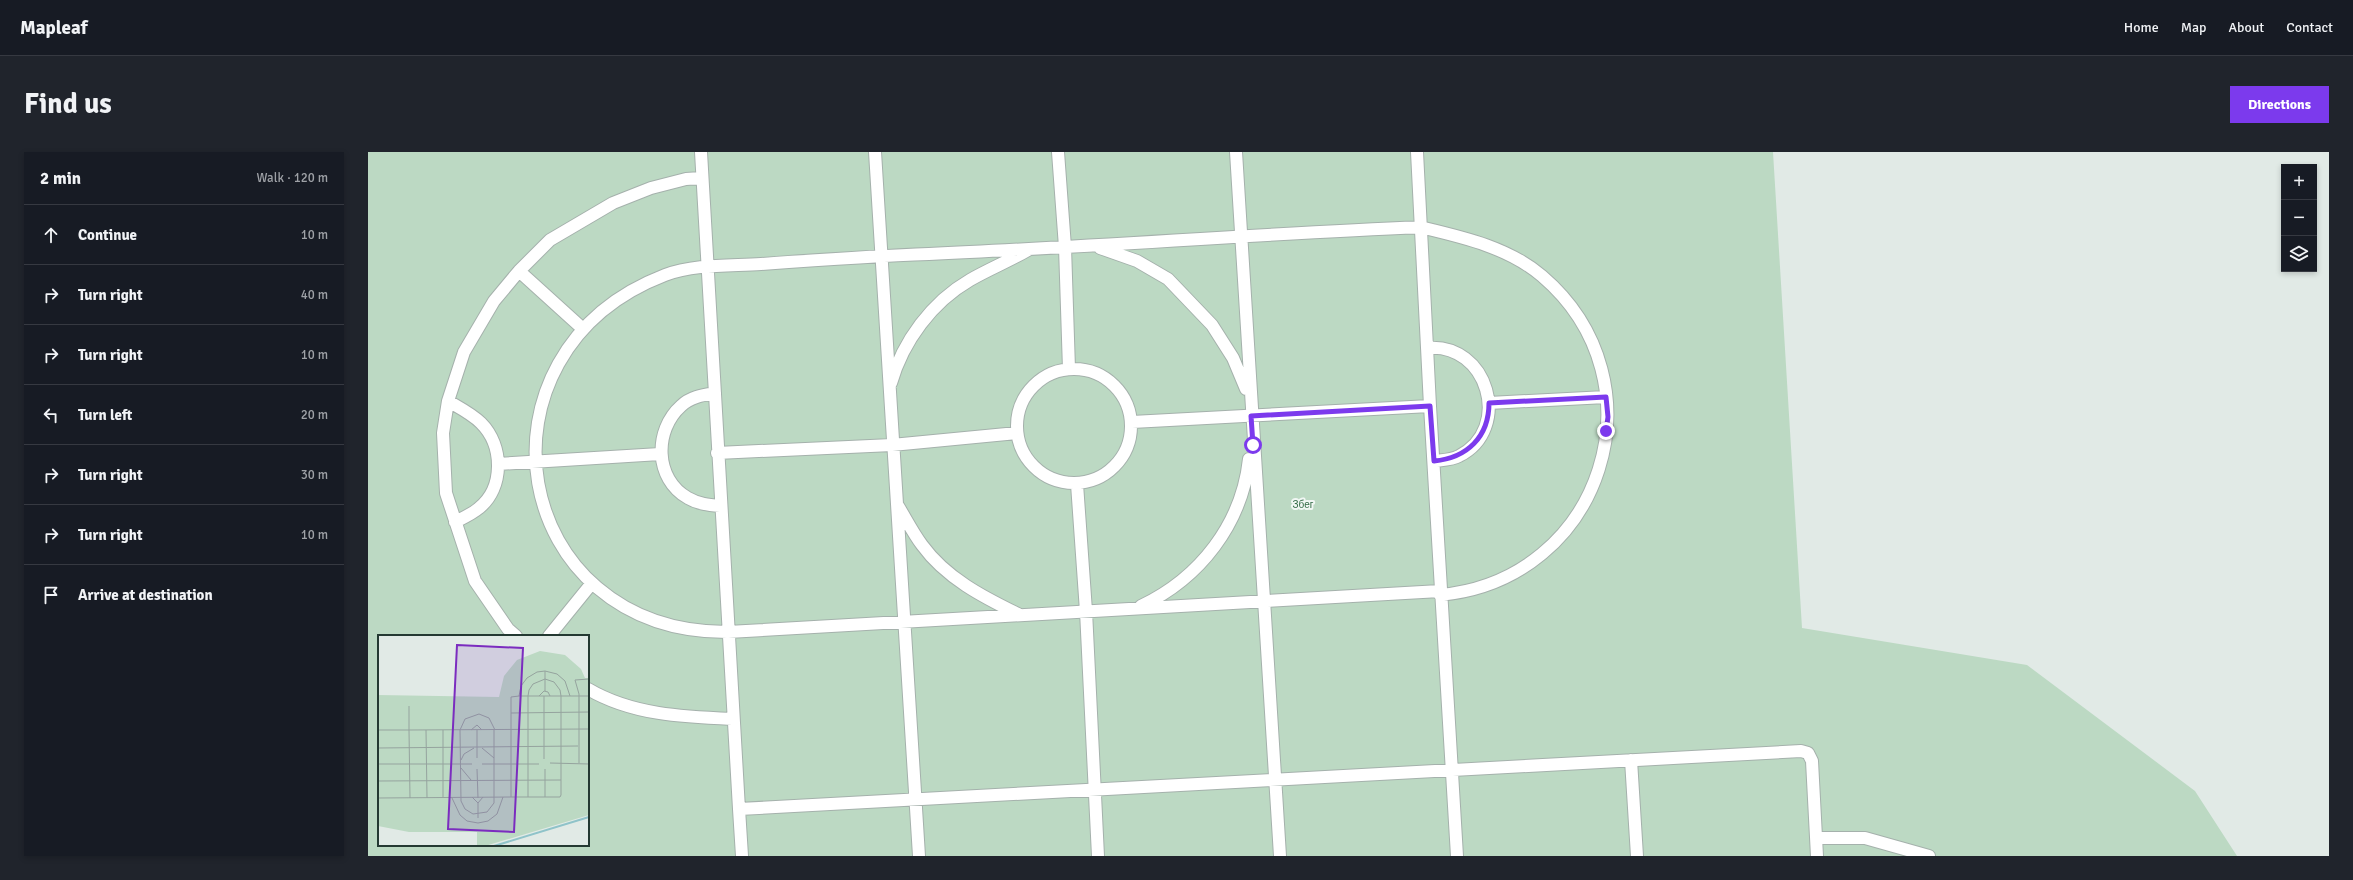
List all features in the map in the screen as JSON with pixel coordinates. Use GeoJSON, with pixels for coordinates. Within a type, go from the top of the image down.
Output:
{"type":"FeatureCollection","features":[{"type":"Feature","properties":{"kind":"lane"},"geometry":{"type":"LineString","coordinates":[[700,152],[742,856]]}},
{"type":"Feature","properties":{"kind":"lane"},"geometry":{"type":"LineString","coordinates":[[874,152],[892,445],[898,506],[919,856]]}},
{"type":"Feature","properties":{"kind":"lane"},"geometry":{"type":"LineString","coordinates":[[1058,152],[1065,247],[1069,369]]}},
{"type":"Feature","properties":{"kind":"lane"},"geometry":{"type":"LineString","coordinates":[[1236,152],[1250,402],[1280,856]]}},
{"type":"Feature","properties":{"kind":"lane"},"geometry":{"type":"LineString","coordinates":[[1417,152],[1440,593],[1457,856]]}},
{"type":"Feature","properties":{"kind":"lane"},"geometry":{"type":"LineString","coordinates":[[515,635],[508,629],[475,580],[446,493],[444,433],[448,401],[464,352],[494,301],[519,271],[550,240],[613,203],[650,188],[686,179],[702,178]]}},
{"type":"Feature","properties":{"kind":"lane"},"geometry":{"type":"LineString","coordinates":[[1420,227],[1470,239],[1508,253],[1542,275],[1570,304],[1591,339],[1604,377],[1608,417],[1603,458],[1589,496],[1568,530],[1538,558],[1504,580],[1466,592],[1019,614],[728,632],[672,627],[634,614],[601,592],[572,563],[551,528],[538,490],[534,449],[538,416],[553,371],[583,329],[604,308],[638,287],[669,274],[706,268],[880,256],[1065,247],[1240,235],[1420,227]]}},
{"type":"Feature","properties":{"kind":"lane"},"geometry":{"type":"LineString","coordinates":[[1089,245],[1119,253],[1168,278],[1212,325],[1233,358],[1250,402]]}},
{"type":"Feature","properties":{"kind":"lane"},"geometry":{"type":"LineString","coordinates":[[889,389],[896,367],[914,333],[939,303],[970,280],[1028,249]]}},
{"type":"Feature","properties":{"kind":"lane"},"geometry":{"type":"LineString","coordinates":[[519,271],[583,329]]}},
{"type":"Feature","properties":{"kind":"lane"},"geometry":{"type":"LineString","coordinates":[[1427,348],[1449,350],[1462,356],[1474,366],[1485,383],[1489,403],[1486,422],[1480,437],[1470,448],[1458,456],[1434,461]]}},
{"type":"Feature","properties":{"kind":"lane"},"geometry":{"type":"LineString","coordinates":[[1069,369],[1092,371],[1111,382],[1126,400],[1132,422],[1129,445],[1118,464],[1100,478],[1077,484],[1056,481],[1038,471],[1024,454],[1017,434],[1019,411],[1029,390],[1047,375],[1069,369]]}},
{"type":"Feature","properties":{"kind":"lane"},"geometry":{"type":"LineString","coordinates":[[715,392],[697,396],[681,405],[669,419],[662,436],[660,454],[665,471],[674,486],[687,498],[703,504],[720,506]]}},
{"type":"Feature","properties":{"kind":"lane"},"geometry":{"type":"LineString","coordinates":[[1489,403],[1606,397]]}},
{"type":"Feature","properties":{"kind":"lane"},"geometry":{"type":"LineString","coordinates":[[448,401],[471,414],[488,432],[494,443],[498,464],[497,478],[488,497],[479,508],[455,522]]}},
{"type":"Feature","properties":{"kind":"lane"},"geometry":{"type":"LineString","coordinates":[[1132,422],[1430,406]]}},
{"type":"Feature","properties":{"kind":"lane"},"geometry":{"type":"LineString","coordinates":[[1135,608],[1163,596],[1193,572],[1218,543],[1236,509],[1248,472],[1252,430]]}},
{"type":"Feature","properties":{"kind":"lane"},"geometry":{"type":"LineString","coordinates":[[717,454],[892,445],[1017,434]]}},
{"type":"Feature","properties":{"kind":"lane"},"geometry":{"type":"LineString","coordinates":[[498,464],[535,460],[660,454]]}},
{"type":"Feature","properties":{"kind":"lane"},"geometry":{"type":"LineString","coordinates":[[1077,484],[1086,611],[1093,790],[1098,856]]}},
{"type":"Feature","properties":{"kind":"lane"},"geometry":{"type":"LineString","coordinates":[[898,506],[923,546],[949,574],[981,596],[1019,614]]}},
{"type":"Feature","properties":{"kind":"lane"},"geometry":{"type":"LineString","coordinates":[[550,635],[592,583]]}},
{"type":"Feature","properties":{"kind":"lane"},"geometry":{"type":"LineString","coordinates":[[589,690],[603,698],[659,715],[733,719]]}},
{"type":"Feature","properties":{"kind":"lane"},"geometry":{"type":"LineString","coordinates":[[738,809],[1801,751],[1808,753],[1812,761],[1817,856]]}},
{"type":"Feature","properties":{"kind":"lane"},"geometry":{"type":"LineString","coordinates":[[1631,760],[1637,856]]}},
{"type":"Feature","properties":{"kind":"lane"},"geometry":{"type":"LineString","coordinates":[[1816,838],[1865,838],[1929,856]]}},
{"type":"Feature","properties":{"kind":"green space","name":"Збег"},"geometry":{"type":"Polygon","coordinates":[[[368,152],[1773,152],[1802,628],[2027,665],[2195,791],[2237,856],[368,856],[368,152]]]}},
{"type":"Feature","properties":{"kind":"route"},"geometry":{"type":"LineString","coordinates":[[1253,445],[1251,416],[1430,406],[1434,461],[1439,461],[1458,456],[1470,448],[1480,437],[1486,422],[1489,403],[1606,397],[1608,417],[1606,431]]}}]}
